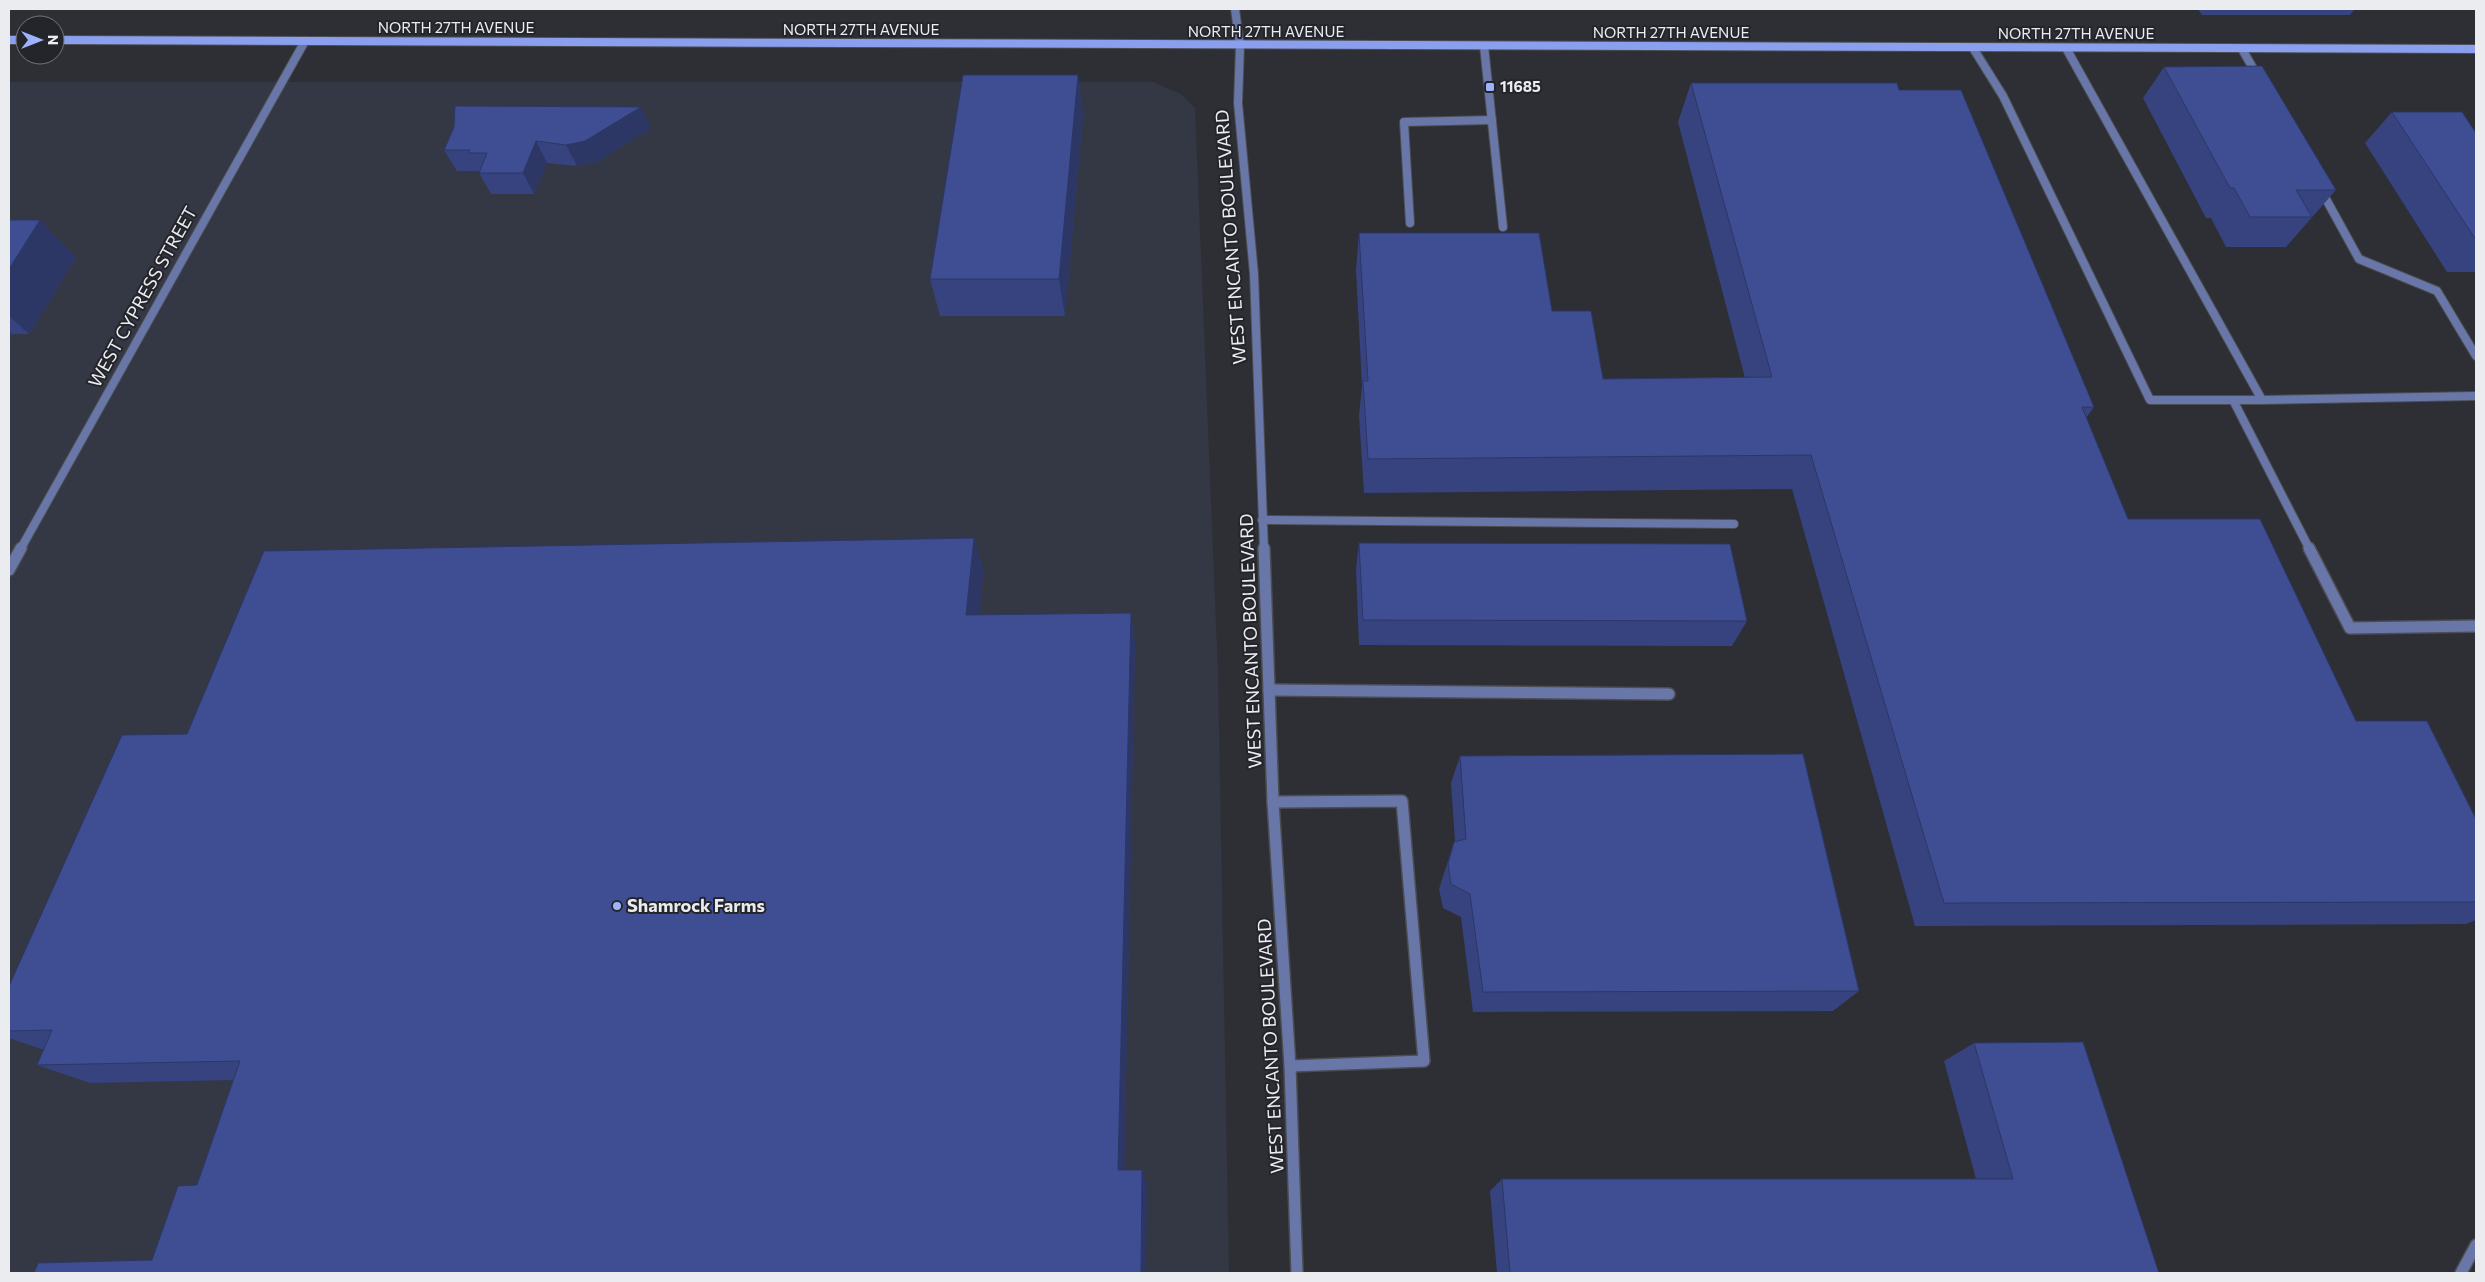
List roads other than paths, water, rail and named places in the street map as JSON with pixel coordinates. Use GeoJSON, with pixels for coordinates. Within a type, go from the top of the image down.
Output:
{"type":"FeatureCollection","features":[{"type":"Feature","properties":{"kind":"main road","name":"NORTH 27TH AVENUE"},"geometry":{"type":"LineString","coordinates":[[65,40],[2476,50]]}},
{"type":"Feature","properties":{"kind":"street","name":"WEST ENCANTO BOULEVARD"},"geometry":{"type":"LineString","coordinates":[[1235,9],[1240,46],[1238,103],[1254,274],[1273,802],[1290,1066],[1297,1273]]}},
{"type":"Feature","properties":{"kind":"street","name":"WEST CYPRESS STREET"},"geometry":{"type":"LineString","coordinates":[[9,570],[305,41]]}},
{"type":"Feature","properties":{"kind":"street"},"geometry":{"type":"LineString","coordinates":[[1484,46],[1503,227]]}},
{"type":"Feature","properties":{"kind":"street"},"geometry":{"type":"LineString","coordinates":[[1973,48],[2003,96],[2150,400],[2474,396],[2476,405]]}},
{"type":"Feature","properties":{"kind":"street"},"geometry":{"type":"LineString","coordinates":[[2066,48],[2262,400]]}},
{"type":"Feature","properties":{"kind":"street"},"geometry":{"type":"LineString","coordinates":[[2242,49],[2261,82]]}},
{"type":"Feature","properties":{"kind":"street"},"geometry":{"type":"LineString","coordinates":[[1410,223],[1404,122],[1492,120]]}},
{"type":"Feature","properties":{"kind":"street"},"geometry":{"type":"LineString","coordinates":[[2317,183],[2360,259],[2437,291],[2476,356]]}},
{"type":"Feature","properties":{"kind":"street"},"geometry":{"type":"LineString","coordinates":[[2233,400],[2350,628],[2476,626]]}},
{"type":"Feature","properties":{"kind":"street"},"geometry":{"type":"LineString","coordinates":[[1262,520],[1734,524]]}},
{"type":"Feature","properties":{"kind":"street"},"geometry":{"type":"LineString","coordinates":[[1269,690],[1669,694]]}},
{"type":"Feature","properties":{"kind":"street"},"geometry":{"type":"LineString","coordinates":[[1273,802],[1402,801],[1424,1061],[1290,1066]]}},
{"type":"Feature","properties":{"kind":"street"},"geometry":{"type":"LineString","coordinates":[[2461,1273],[2476,1245]]}},
{"type":"Feature","properties":{"kind":"place","name":"11685"},"geometry":{"type":"Point","coordinates":[1490,87]}},
{"type":"Feature","properties":{"kind":"place","name":"Shamrock Farms"},"geometry":{"type":"Point","coordinates":[617,906]}}]}
